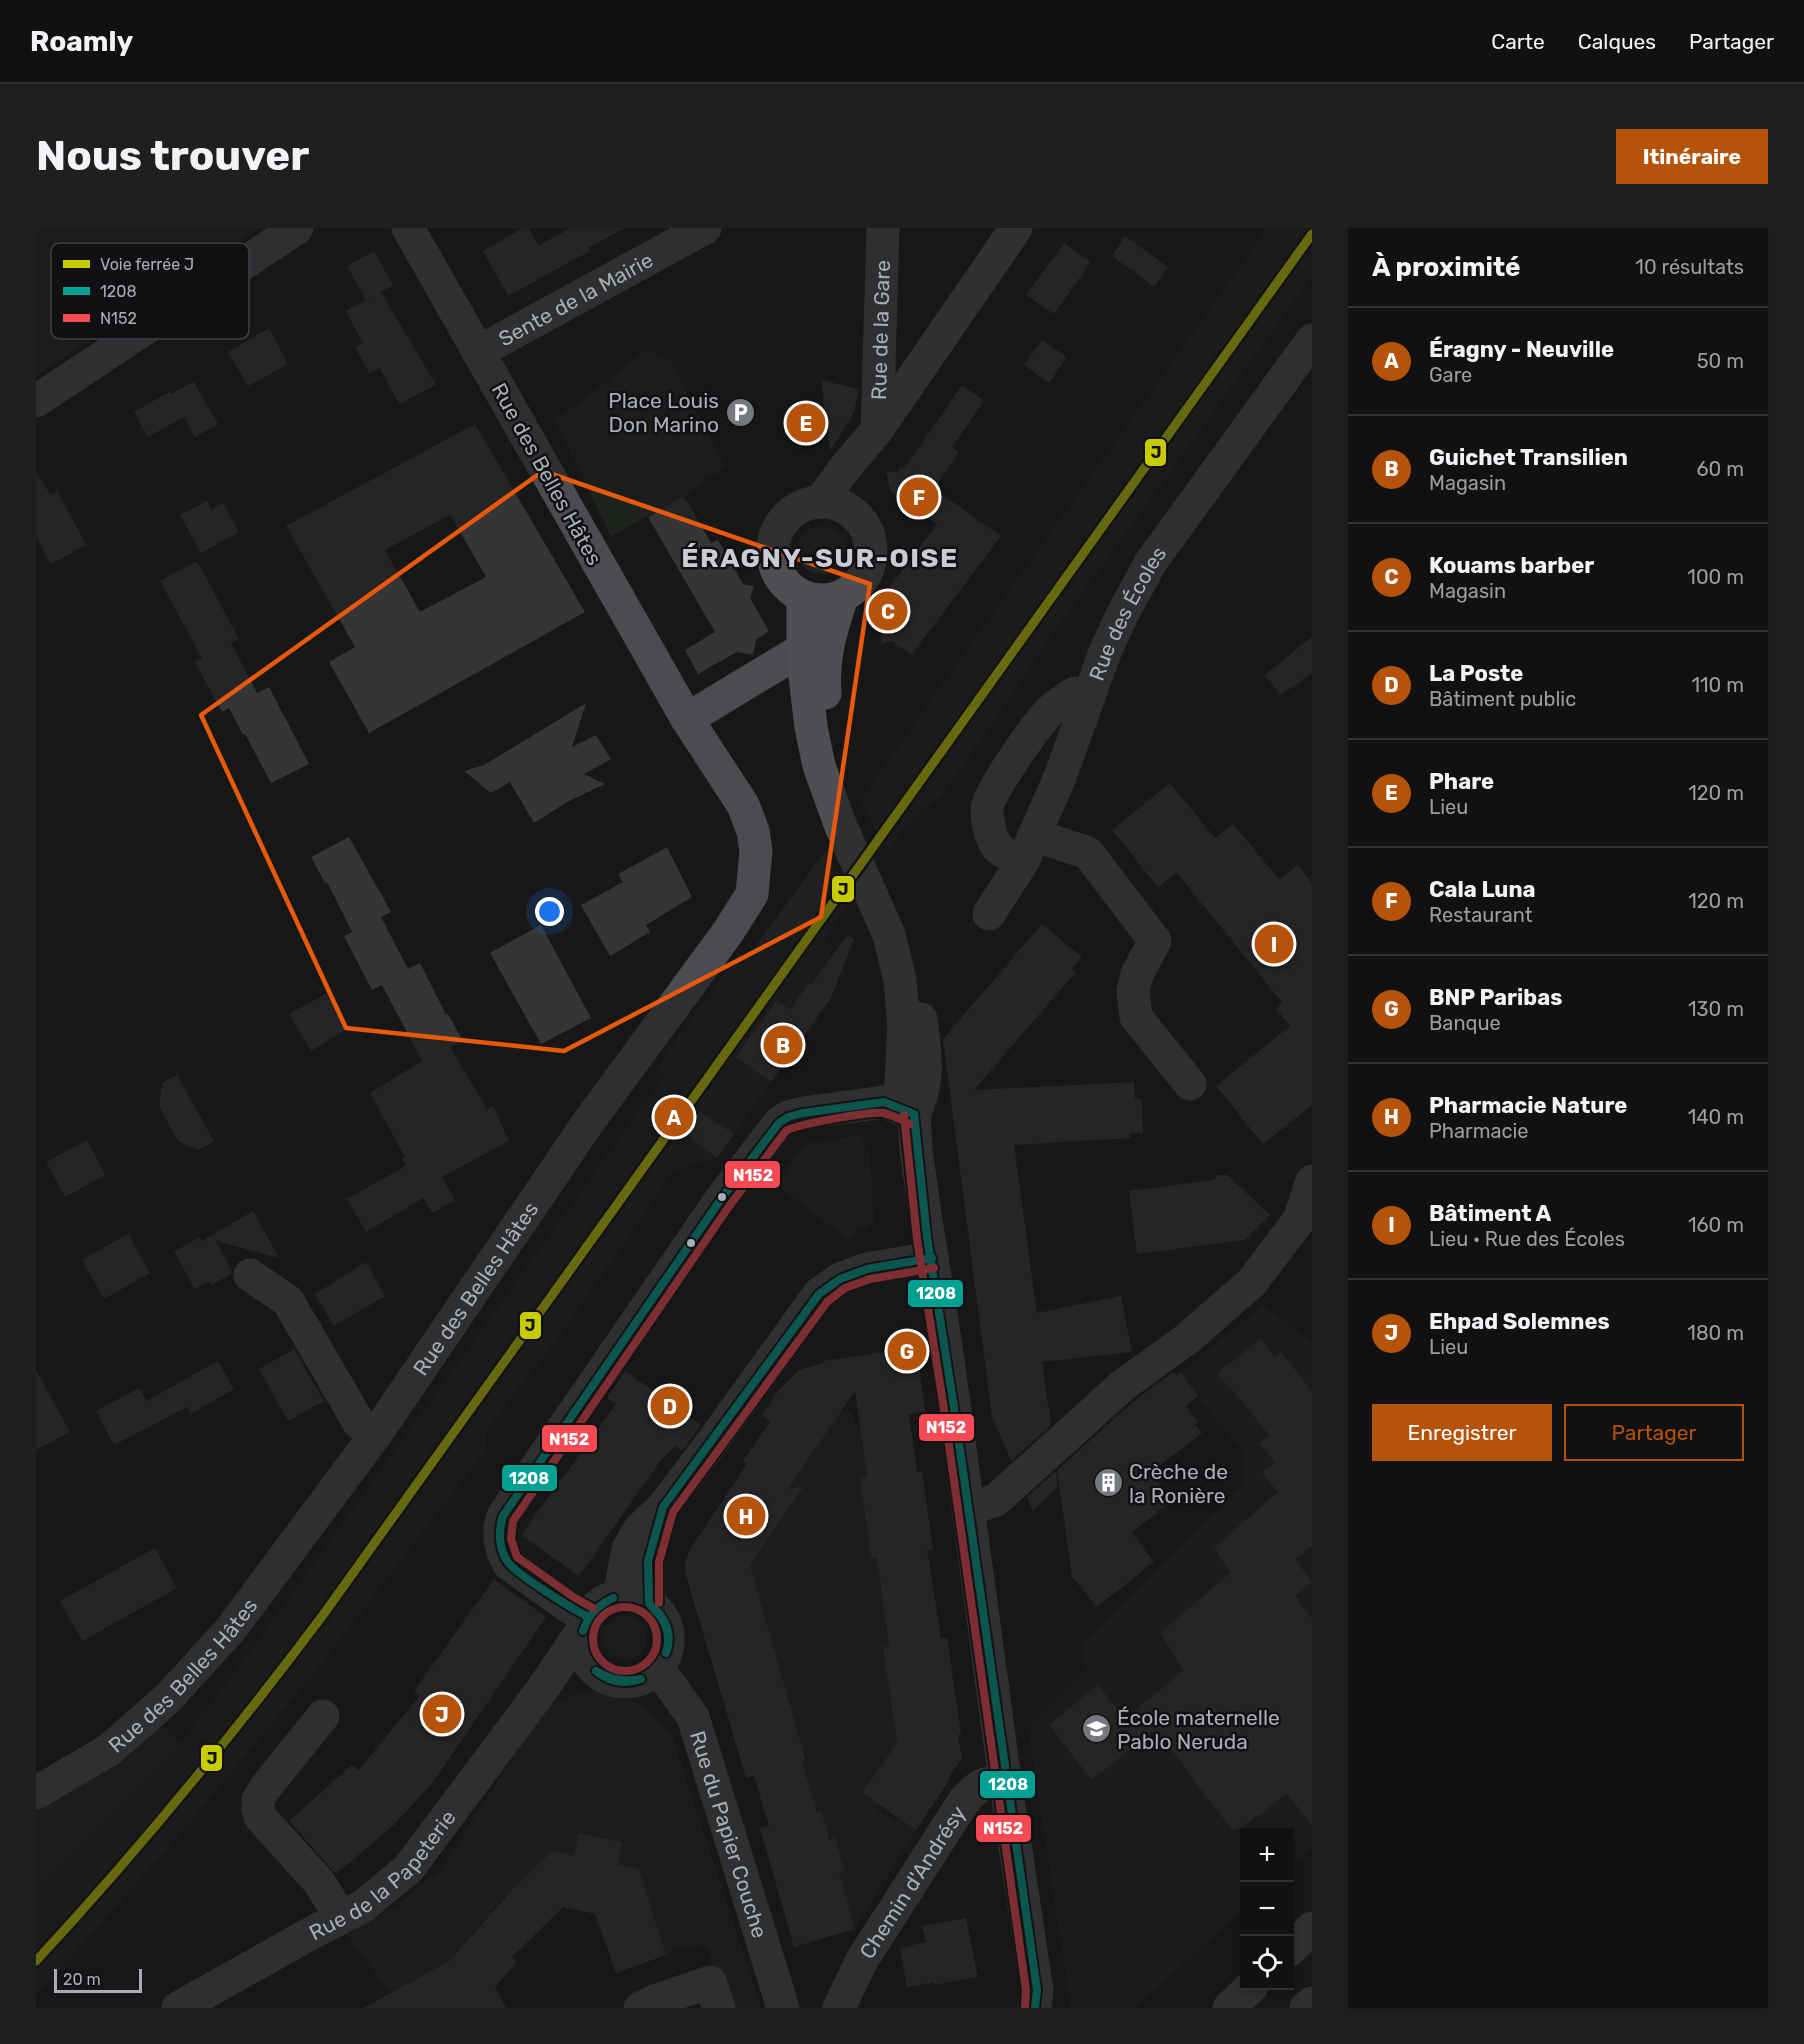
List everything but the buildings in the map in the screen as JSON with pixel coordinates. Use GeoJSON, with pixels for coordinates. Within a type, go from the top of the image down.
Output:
{"type":"FeatureCollection","features":[{"type":"Feature","properties":{"kind":"main road"},"geometry":{"type":"LineString","coordinates":[[835,506],[844,469],[877,430],[1016,228]]}},
{"type":"Feature","properties":{"kind":"main road"},"geometry":{"type":"LineString","coordinates":[[805,504],[835,506],[860,520],[868,533],[872,548],[864,577],[855,589],[842,597],[816,600],[803,597],[789,588],[778,575],[773,559],[773,542],[779,526],[790,513],[805,504]]}},
{"type":"Feature","properties":{"kind":"main road"},"geometry":{"type":"LineString","coordinates":[[803,597],[803,649],[811,728],[819,766],[840,824],[889,935],[897,969],[904,1025],[901,1083],[905,1098],[914,1114],[916,1150],[969,1509],[1005,1780],[1039,2002]]}},
{"type":"Feature","properties":{"kind":"main road"},"geometry":{"type":"LineString","coordinates":[[842,597],[826,648],[823,675],[826,711],[832,743],[851,807],[902,919],[914,962],[926,1083],[914,1114]]}},
{"type":"Feature","properties":{"kind":"main road"},"geometry":{"type":"LineString","coordinates":[[1294,1946],[1312,1928]]}},
{"type":"Feature","properties":{"kind":"main road"},"geometry":{"type":"LineString","coordinates":[[1229,2008],[1248,1990]]}},
{"type":"Feature","properties":{"kind":"main road"},"geometry":{"type":"LineString","coordinates":[[1306,2008],[1312,2003]]}},
{"type":"Feature","properties":{"kind":"street"},"geometry":{"type":"LineString","coordinates":[[249,260],[297,228]]}},
{"type":"Feature","properties":{"kind":"street","name":"Rue des Belles Hâtes"},"geometry":{"type":"LineString","coordinates":[[36,1793],[109,1750],[168,1698],[230,1630],[376,1434],[587,1124],[728,932],[752,894],[756,851],[753,831],[743,805],[687,718],[408,228]]}},
{"type":"Feature","properties":{"kind":"street","name":"Sente de la Mairie"},"geometry":{"type":"LineString","coordinates":[[478,352],[705,228]]}},
{"type":"Feature","properties":{"kind":"street","name":"Rue de la Gare"},"geometry":{"type":"LineString","coordinates":[[877,430],[883,228]]}},
{"type":"Feature","properties":{"kind":"street"},"geometry":{"type":"LineString","coordinates":[[36,401],[130,339]]}},
{"type":"Feature","properties":{"kind":"street","name":"Rue des Écoles"},"geometry":{"type":"LineString","coordinates":[[989,914],[1029,848],[1060,777],[1105,652],[1151,562],[1312,340]]}},
{"type":"Feature","properties":{"kind":"street"},"geometry":{"type":"LineString","coordinates":[[687,718],[803,649]]}},
{"type":"Feature","properties":{"kind":"street"},"geometry":{"type":"LineString","coordinates":[[1089,697],[1075,693],[1048,714],[1000,780],[987,807],[989,822],[995,844],[1006,853],[1029,848],[1088,853],[1155,941],[1137,974],[1133,991],[1136,1017],[1190,1084]]}},
{"type":"Feature","properties":{"kind":"street"},"geometry":{"type":"LineString","coordinates":[[585,1623],[569,1606],[509,1564],[503,1554],[500,1540],[500,1525],[503,1516],[721,1199],[779,1123],[788,1117],[803,1113],[884,1102],[914,1114]]}},
{"type":"Feature","properties":{"kind":"street"},"geometry":{"type":"LineString","coordinates":[[969,1509],[996,1500],[1122,1386],[1188,1338],[1252,1282],[1306,1223],[1312,1181]]}},
{"type":"Feature","properties":{"kind":"street"},"geometry":{"type":"LineString","coordinates":[[634,1600],[628,1549],[639,1530],[663,1507],[708,1449],[819,1294],[840,1279],[867,1269],[932,1258]]}},
{"type":"Feature","properties":{"kind":"street"},"geometry":{"type":"LineString","coordinates":[[250,1275],[288,1301],[358,1423],[376,1434]]}},
{"type":"Feature","properties":{"kind":"street"},"geometry":{"type":"LineString","coordinates":[[607,1600],[634,1600],[660,1613],[667,1626],[669,1641],[666,1656],[658,1668],[646,1677],[632,1682],[617,1682],[603,1677],[592,1668],[585,1657],[582,1643],[585,1623],[596,1607],[607,1600]]}},
{"type":"Feature","properties":{"kind":"street","name":"Rue de la Papeterie"},"geometry":{"type":"LineString","coordinates":[[178,2008],[362,1907],[408,1869],[541,1691],[585,1623]]}},
{"type":"Feature","properties":{"kind":"street","name":"Rue du Papier Couche"},"geometry":{"type":"LineString","coordinates":[[658,1668],[693,1717],[783,2008]]}},
{"type":"Feature","properties":{"kind":"street"},"geometry":{"type":"LineString","coordinates":[[541,1691],[603,1677]]}},
{"type":"Feature","properties":{"kind":"street"},"geometry":{"type":"LineString","coordinates":[[323,1716],[265,1788],[258,1800],[258,1810],[265,1825],[319,1882],[341,1918]]}},
{"type":"Feature","properties":{"kind":"street","name":"Chemin d'Andrésy"},"geometry":{"type":"LineString","coordinates":[[839,2008],[862,1960],[964,1801],[975,1788],[984,1783],[1005,1780]]}},
{"type":"Feature","properties":{"kind":"street"},"geometry":{"type":"LineString","coordinates":[[640,2008],[710,1982],[719,2008]]}},
{"type":"Feature","properties":{"kind":"highlighted area"},"geometry":{"type":"Polygon","coordinates":[[[543,471],[870,584],[821,917],[564,1051],[346,1028],[201,715],[543,471]]]}},
{"type":"Feature","properties":{"kind":"shaded area"},"geometry":{"type":"Polygon","coordinates":[[[36,228],[259,228],[237,243],[51,243],[51,339],[93,339],[36,377],[36,228]]]}},
{"type":"Feature","properties":{"kind":"shaded area"},"geometry":{"type":"Polygon","coordinates":[[[1268,228],[1312,228],[1312,276],[1046,643],[945,792],[911,820],[886,852],[860,800],[1268,228]]]}},
{"type":"Feature","properties":{"kind":"shaded area"},"geometry":{"type":"Polygon","coordinates":[[[647,349],[670,361],[725,467],[684,496],[611,536],[554,419],[575,406],[647,349]]]}},
{"type":"Feature","properties":{"kind":"shaded area"},"geometry":{"type":"Polygon","coordinates":[[[817,526],[827,526],[839,533],[846,545],[846,555],[839,567],[827,574],[817,574],[802,563],[798,555],[798,545],[809,530],[817,526]]]}},
{"type":"Feature","properties":{"kind":"shaded area"},"geometry":{"type":"Polygon","coordinates":[[[826,850],[850,902],[825,940],[832,946],[829,960],[842,970],[831,998],[717,1158],[674,1170],[569,1323],[485,1432],[487,1448],[326,1658],[168,1848],[36,1994],[36,1891],[180,1743],[255,1645],[665,1075],[656,1068],[739,954],[747,958],[826,850]]]}},
{"type":"Feature","properties":{"kind":"shaded area"},"geometry":{"type":"Polygon","coordinates":[[[861,1135],[870,1155],[874,1222],[848,1239],[777,1185],[789,1165],[808,1143],[861,1135]]]}},
{"type":"Feature","properties":{"kind":"shaded area"},"geometry":{"type":"Polygon","coordinates":[[[1263,1305],[1312,1341],[1312,1848],[1294,1865],[1294,1828],[1240,1828],[1240,1913],[1134,2008],[1071,2008],[1028,1728],[1085,1671],[1082,1645],[1244,1484],[1244,1452],[1197,1397],[1180,1372],[1263,1305]]]}},
{"type":"Feature","properties":{"kind":"shaded area"},"geometry":{"type":"Polygon","coordinates":[[[852,1411],[854,1424],[859,1424],[867,1477],[860,1478],[871,1558],[877,1557],[880,1583],[931,1577],[938,1611],[885,1619],[889,1646],[883,1647],[897,1743],[863,1793],[879,1805],[877,1810],[895,1822],[898,1818],[916,1830],[855,1929],[839,1872],[845,1870],[835,1836],[828,1837],[821,1811],[817,1812],[802,1762],[807,1760],[750,1565],[800,1492],[790,1486],[840,1413],[852,1411]]]}},
{"type":"Feature","properties":{"kind":"shaded area"},"geometry":{"type":"Polygon","coordinates":[[[625,1616],[640,1623],[647,1638],[640,1653],[625,1660],[610,1653],[603,1638],[610,1623],[625,1616]]]}},
{"type":"Feature","properties":{"kind":"shaded area"},"geometry":{"type":"Polygon","coordinates":[[[591,1688],[637,1702],[672,1735],[761,2008],[729,2008],[707,1946],[678,1950],[666,1955],[639,1869],[617,1865],[622,1842],[580,1833],[574,1856],[551,1852],[505,1896],[448,1962],[390,1993],[347,1935],[398,1904],[441,1869],[538,1719],[560,1699],[591,1688]]]}},
{"type":"Feature","properties":{"kind":"shaded area"},"geometry":{"type":"Polygon","coordinates":[[[160,1724],[180,1743],[36,1891],[36,1810],[90,1779],[160,1724]]]}},
{"type":"Feature","properties":{"kind":"rail line","name":"J"},"geometry":{"type":"LineString","coordinates":[[36,1961],[184,1792],[323,1615],[1312,234]]}},
{"type":"Feature","properties":{"kind":"transit line","name":"1208"},"geometry":{"type":"LineString","coordinates":[[588,1617],[512,1567],[502,1551],[500,1528],[503,1516],[721,1199],[779,1123],[788,1117],[803,1113],[884,1102],[914,1114]]}},
{"type":"Feature","properties":{"kind":"transit line","name":"N152"},"geometry":{"type":"LineString","coordinates":[[593,1608],[517,1557],[511,1539],[513,1521],[730,1205],[786,1131],[818,1122],[877,1113],[884,1113],[910,1124]]}},
{"type":"Feature","properties":{"kind":"transit line","name":"1208"},"geometry":{"type":"LineString","coordinates":[[914,1114],[927,1237],[953,1401],[1037,1990],[1035,2008]]}},
{"type":"Feature","properties":{"kind":"transit line","name":"N152"},"geometry":{"type":"LineString","coordinates":[[904,1115],[917,1239],[943,1403],[1026,1990],[1025,2007]]}},
{"type":"Feature","properties":{"kind":"transit line","name":"1208"},"geometry":{"type":"LineString","coordinates":[[649,1603],[648,1561],[663,1507],[819,1294],[840,1279],[867,1269],[932,1258]]}},
{"type":"Feature","properties":{"kind":"transit line","name":"N152"},"geometry":{"type":"LineString","coordinates":[[659,1603],[659,1562],[673,1512],[827,1302],[845,1288],[870,1279],[934,1268]]}},
{"type":"Feature","properties":{"kind":"transit line","name":"1208"},"geometry":{"type":"LineString","coordinates":[[583,1631],[594,1611],[613,1598]]}},
{"type":"Feature","properties":{"kind":"transit line","name":"1208"},"geometry":{"type":"LineString","coordinates":[[583,1631],[594,1611],[613,1598]]}},
{"type":"Feature","properties":{"kind":"transit line","name":"1208"},"geometry":{"type":"LineString","coordinates":[[651,1606],[661,1615],[667,1627],[669,1640],[666,1653]]}},
{"type":"Feature","properties":{"kind":"transit line","name":"1208"},"geometry":{"type":"LineString","coordinates":[[651,1606],[660,1616],[668,1634],[666,1653]]}},
{"type":"Feature","properties":{"kind":"transit line","name":"N152"},"geometry":{"type":"LineString","coordinates":[[625,1607],[643,1612],[648,1616],[652,1621],[657,1639],[652,1657],[648,1662],[643,1666],[625,1671],[607,1666],[602,1662],[598,1657],[593,1639],[598,1621],[602,1616],[607,1612],[625,1607]]}},
{"type":"Feature","properties":{"kind":"transit line","name":"1208"},"geometry":{"type":"LineString","coordinates":[[596,1671],[618,1680],[641,1679]]}},
{"type":"Feature","properties":{"kind":"transit line","name":"1208"},"geometry":{"type":"LineString","coordinates":[[596,1671],[606,1678],[617,1681],[629,1682],[641,1679]]}},
{"type":"Feature","properties":{"kind":"place","name":"Place Louis Don Marino"},"geometry":{"type":"Point","coordinates":[740,412]}},
{"type":"Feature","properties":{"kind":"place","name":"Phare"},"geometry":{"type":"Point","coordinates":[806,423]}},
{"type":"Feature","properties":{"kind":"place","name":"Cala Luna"},"geometry":{"type":"Point","coordinates":[919,497]}},
{"type":"Feature","properties":{"kind":"place","name":"Kouams barber"},"geometry":{"type":"Point","coordinates":[888,611]}},
{"type":"Feature","properties":{"kind":"place","name":"Bâtiment A"},"geometry":{"type":"Point","coordinates":[1274,944]}},
{"type":"Feature","properties":{"kind":"place","name":"Guichet Transilien"},"geometry":{"type":"Point","coordinates":[783,1045]}},
{"type":"Feature","properties":{"kind":"place","name":"Éragny - Neuville"},"geometry":{"type":"Point","coordinates":[674,1117]}},
{"type":"Feature","properties":{"kind":"place","name":"BNP Paribas"},"geometry":{"type":"Point","coordinates":[907,1351]}},
{"type":"Feature","properties":{"kind":"place","name":"La Poste"},"geometry":{"type":"Point","coordinates":[670,1406]}},
{"type":"Feature","properties":{"kind":"place","name":"Crèche de la Ronière"},"geometry":{"type":"Point","coordinates":[1108,1483]}},
{"type":"Feature","properties":{"kind":"place","name":"Pharmacie Nature"},"geometry":{"type":"Point","coordinates":[746,1516]}},
{"type":"Feature","properties":{"kind":"place","name":"Ehpad Solemnes"},"geometry":{"type":"Point","coordinates":[442,1714]}},
{"type":"Feature","properties":{"kind":"place","name":"École maternelle Pablo Neruda"},"geometry":{"type":"Point","coordinates":[1096,1729]}},
{"type":"Feature","properties":{"kind":"district","name":"ÉRAGNY-SUR-OISE"},"geometry":{"type":"Point","coordinates":[820,558]}}]}
